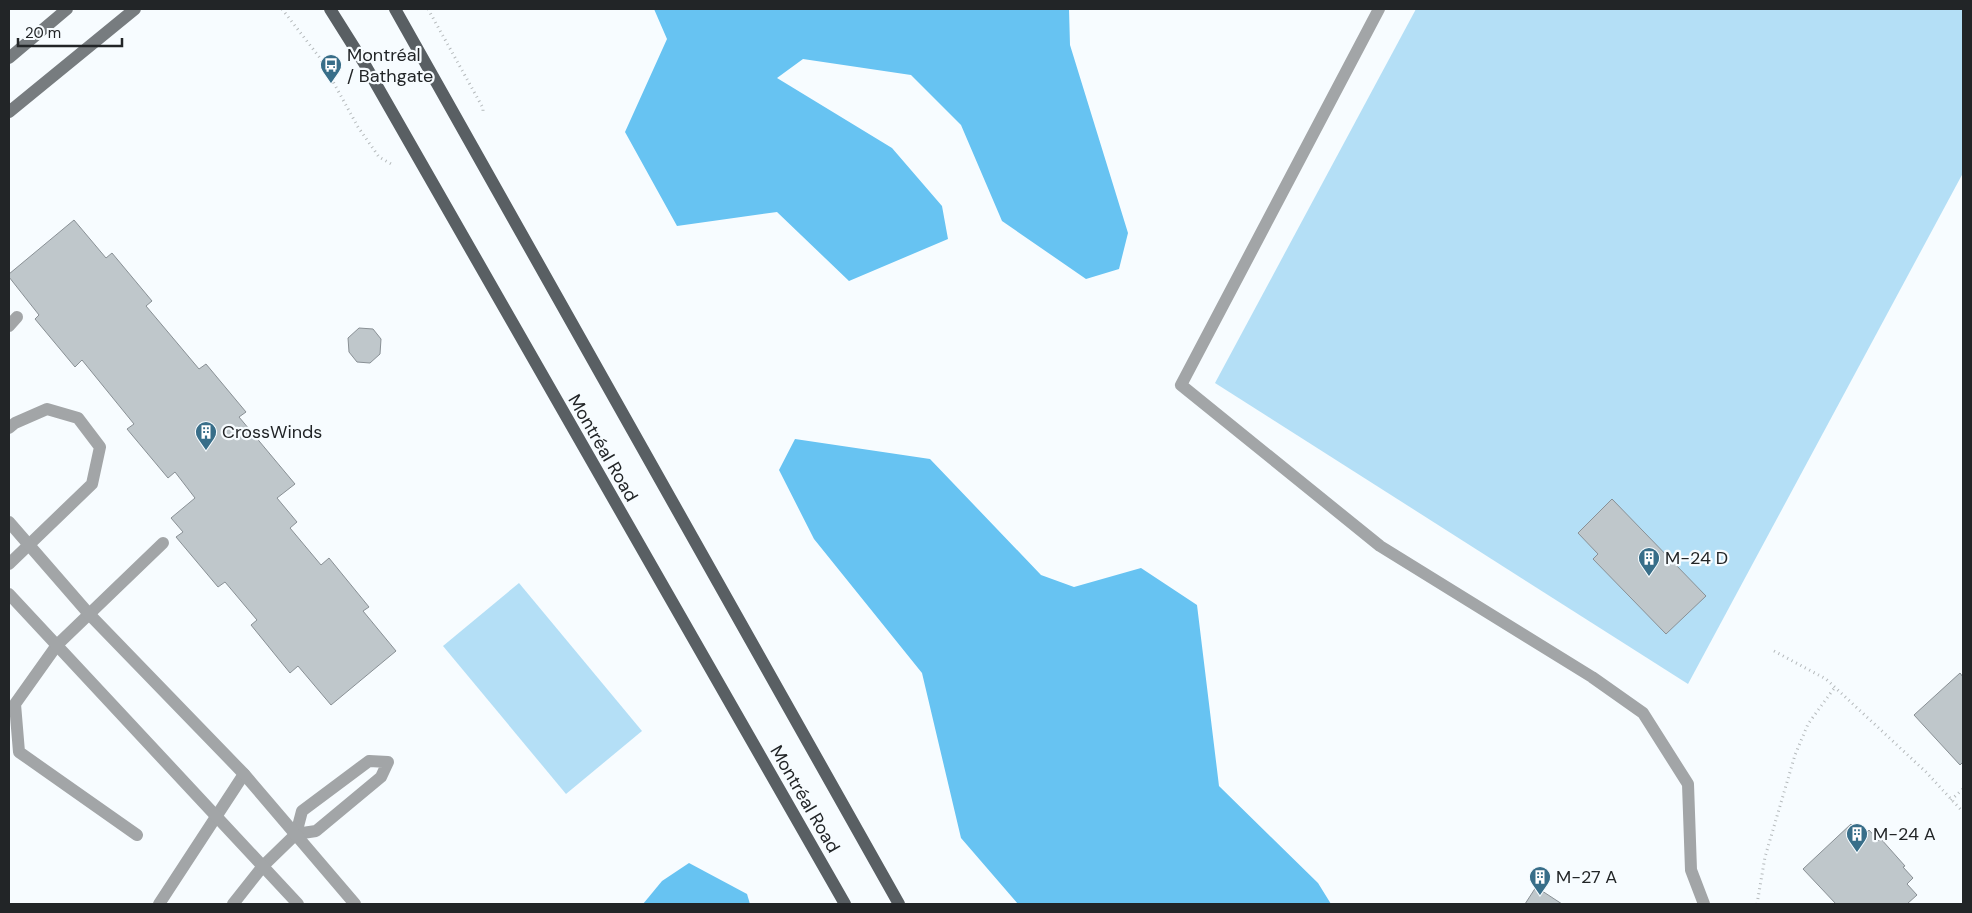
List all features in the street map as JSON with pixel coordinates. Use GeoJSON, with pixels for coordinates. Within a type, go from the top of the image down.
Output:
{"type":"FeatureCollection","features":[{"type":"Feature","properties":{"kind":"main road","name":"Montréal Road"},"geometry":{"type":"LineString","coordinates":[[330,9],[364,63],[845,904]]}},
{"type":"Feature","properties":{"kind":"main road","name":"Montréal Road"},"geometry":{"type":"LineString","coordinates":[[394,9],[899,904]]}},
{"type":"Feature","properties":{"kind":"street"},"geometry":{"type":"LineString","coordinates":[[9,58],[67,9]]}},
{"type":"Feature","properties":{"kind":"street"},"geometry":{"type":"LineString","coordinates":[[9,112],[136,9]]}},
{"type":"Feature","properties":{"kind":"street"},"geometry":{"type":"LineString","coordinates":[[1379,9],[1181,385],[1380,546],[1592,677],[1644,713],[1688,784],[1691,870],[1704,904]]}},
{"type":"Feature","properties":{"kind":"street"},"geometry":{"type":"LineString","coordinates":[[9,428],[15,423],[48,408],[78,418],[100,447],[92,484],[9,564]]}},
{"type":"Feature","properties":{"kind":"street"},"geometry":{"type":"LineString","coordinates":[[9,522],[89,614],[244,774],[355,904]]}},
{"type":"Feature","properties":{"kind":"street"},"geometry":{"type":"LineString","coordinates":[[137,835],[19,752],[15,704],[57,645],[163,543]]}},
{"type":"Feature","properties":{"kind":"street"},"geometry":{"type":"LineString","coordinates":[[9,594],[298,904]]}},
{"type":"Feature","properties":{"kind":"street"},"geometry":{"type":"LineString","coordinates":[[233,904],[263,866],[296,834],[302,811],[369,761],[388,762],[381,777],[316,831],[296,834]]}},
{"type":"Feature","properties":{"kind":"street"},"geometry":{"type":"LineString","coordinates":[[159,904],[244,774]]}},
{"type":"Feature","properties":{"kind":"path"},"geometry":{"type":"LineString","coordinates":[[282,9],[320,58],[358,127],[379,157],[396,167]]}},
{"type":"Feature","properties":{"kind":"path"},"geometry":{"type":"LineString","coordinates":[[1774,652],[1826,679],[1926,772],[1963,812]]}},
{"type":"Feature","properties":{"kind":"path"},"geometry":{"type":"LineString","coordinates":[[1757,904],[1765,857],[1796,755],[1808,724],[1835,687]]}},
{"type":"Feature","properties":{"kind":"path"},"geometry":{"type":"LineString","coordinates":[[1951,800],[1963,789]]}},
{"type":"Feature","properties":{"kind":"shaded area"},"geometry":{"type":"Polygon","coordinates":[[[654,9],[1069,9],[1070,45],[1128,233],[1119,269],[1086,279],[1002,221],[961,125],[911,75],[803,59],[777,78],[892,148],[942,206],[948,239],[849,281],[777,212],[677,226],[625,132],[667,39],[654,9]]]}},
{"type":"Feature","properties":{"kind":"shaded area"},"geometry":{"type":"Polygon","coordinates":[[[1416,9],[1963,9],[1963,173],[1688,684],[1215,383],[1416,9]]]}},
{"type":"Feature","properties":{"kind":"shaded area"},"geometry":{"type":"Polygon","coordinates":[[[795,439],[930,459],[1041,575],[1074,587],[1141,568],[1197,605],[1219,786],[1318,883],[1331,904],[1018,904],[961,838],[922,673],[814,539],[779,470],[795,439]]]}},
{"type":"Feature","properties":{"kind":"shaded area"},"geometry":{"type":"Polygon","coordinates":[[[519,583],[642,731],[566,794],[443,646],[519,583]]]}},
{"type":"Feature","properties":{"kind":"shaded area"},"geometry":{"type":"Polygon","coordinates":[[[689,863],[747,894],[750,904],[643,904],[662,881],[689,863]]]}},
{"type":"Feature","properties":{"kind":"building","name":"CrossWinds"},"geometry":{"type":"Polygon","coordinates":[[[74,220],[106,258],[112,253],[152,301],[146,306],[199,369],[206,364],[246,412],[239,417],[295,484],[277,498],[297,522],[290,528],[321,565],[329,558],[369,607],[363,611],[396,651],[331,705],[298,666],[290,673],[251,625],[257,620],[225,582],[218,587],[176,537],[183,532],[171,518],[195,498],[175,472],[168,478],[127,429],[134,424],[82,360],[75,367],[35,319],[39,315],[9,277],[9,274],[74,220]]]}},
{"type":"Feature","properties":{"kind":"building"},"geometry":{"type":"Polygon","coordinates":[[[359,328],[373,329],[381,339],[380,354],[370,363],[357,362],[349,352],[348,338],[359,328]]]}},
{"type":"Feature","properties":{"kind":"building","name":"M-24 D"},"geometry":{"type":"Polygon","coordinates":[[[1612,499],[1706,596],[1666,634],[1593,559],[1598,554],[1578,533],[1612,499]]]}},
{"type":"Feature","properties":{"kind":"building"},"geometry":{"type":"Polygon","coordinates":[[[1960,673],[1963,677],[1963,762],[1960,765],[1914,715],[1960,673]]]}},
{"type":"Feature","properties":{"kind":"building","name":"M-24 A"},"geometry":{"type":"Polygon","coordinates":[[[1851,824],[1863,836],[1869,830],[1879,841],[1881,839],[1905,866],[1903,867],[1913,878],[1907,884],[1917,895],[1907,904],[1836,904],[1803,869],[1851,824]]]}},
{"type":"Feature","properties":{"kind":"building","name":"M-27 A"},"geometry":{"type":"Polygon","coordinates":[[[1536,887],[1562,904],[1525,904],[1536,887]]]}},
{"type":"Feature","properties":{"kind":"place","name":"Montréal / Bathgate"},"geometry":{"type":"Point","coordinates":[331,84]}},
{"type":"Feature","properties":{"kind":"place","name":"CrossWinds"},"geometry":{"type":"Point","coordinates":[206,451]}},
{"type":"Feature","properties":{"kind":"place","name":"M-24 D"},"geometry":{"type":"Point","coordinates":[1649,577]}},
{"type":"Feature","properties":{"kind":"place","name":"M-24 A"},"geometry":{"type":"Point","coordinates":[1857,853]}},
{"type":"Feature","properties":{"kind":"place","name":"M-27 A"},"geometry":{"type":"Point","coordinates":[1540,896]}}]}
